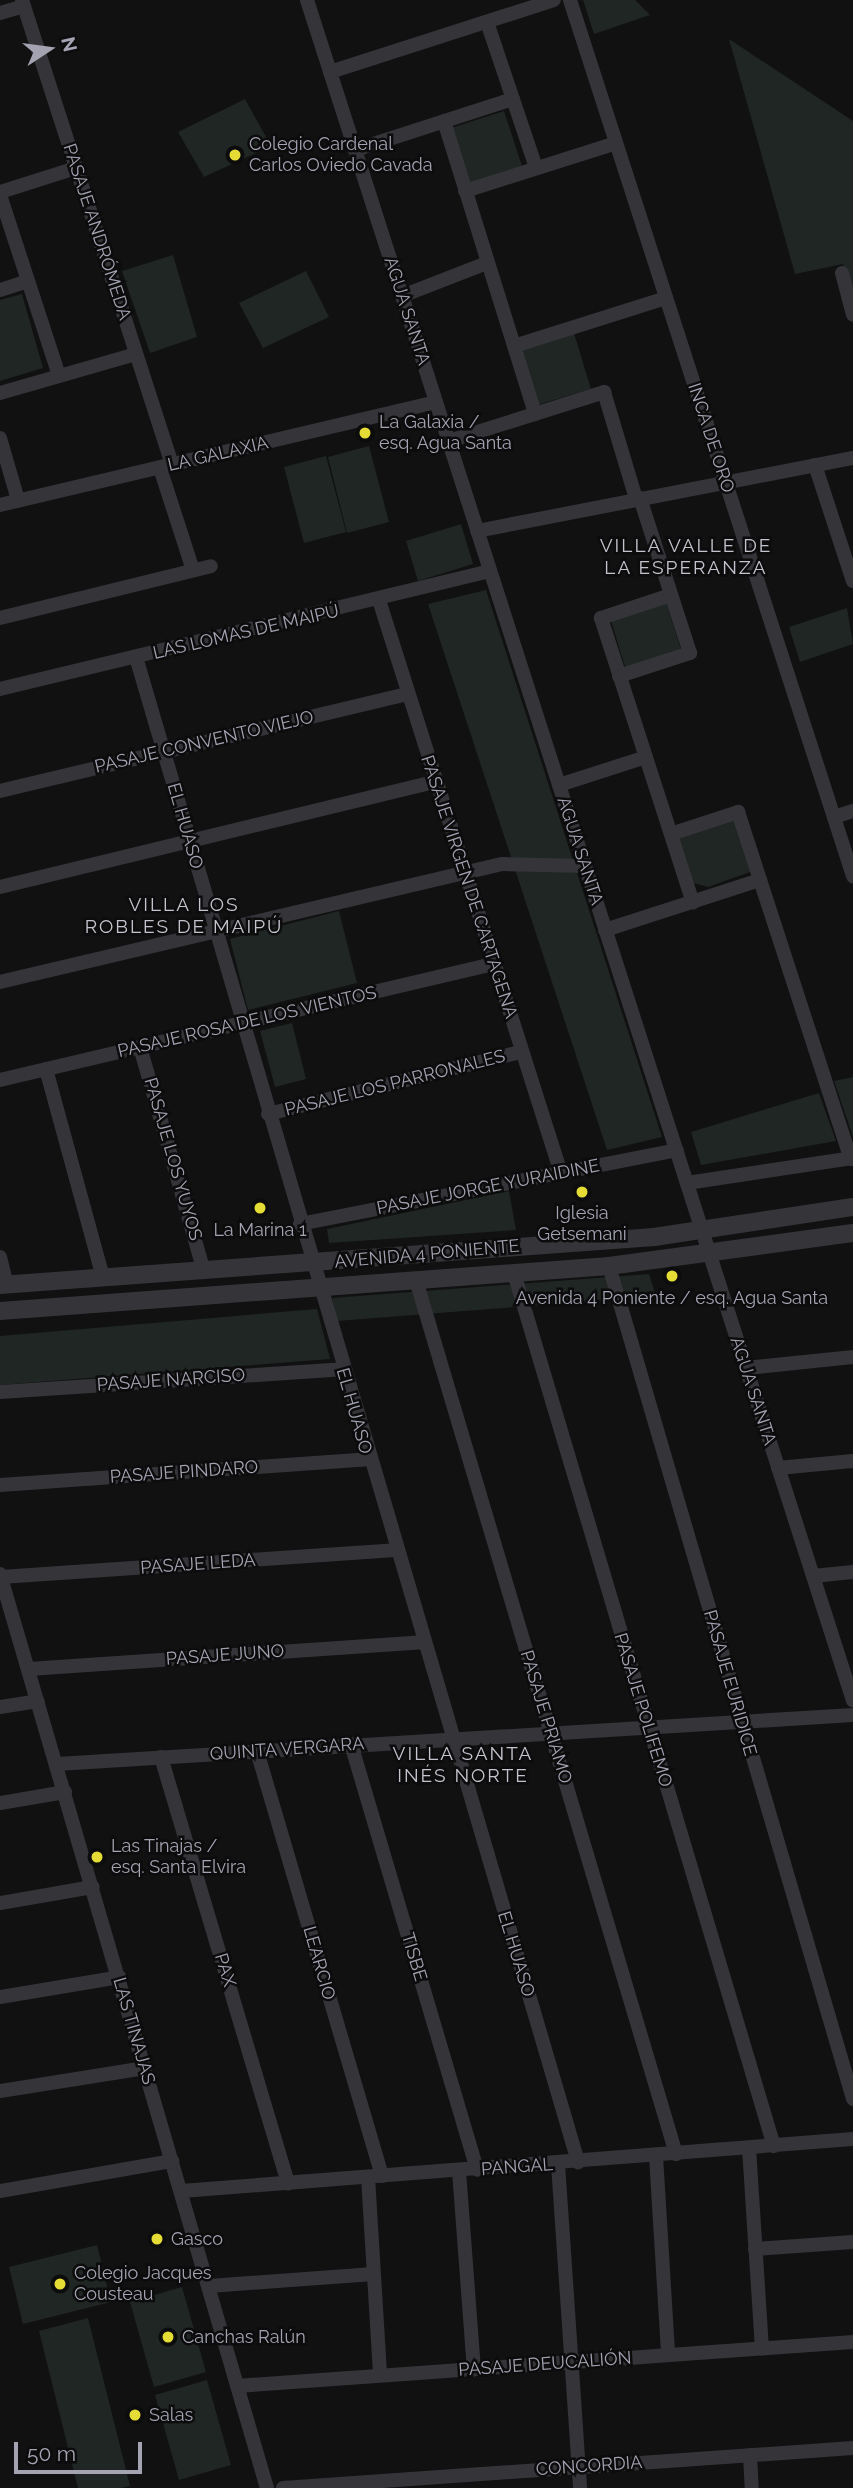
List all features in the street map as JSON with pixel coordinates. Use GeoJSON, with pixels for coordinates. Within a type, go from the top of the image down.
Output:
{"type":"FeatureCollection","features":[{"type":"Feature","properties":{"kind":"street","name":"AGUA SANTA"},"geometry":{"type":"LineString","coordinates":[[307,0],[853,1701]]}},
{"type":"Feature","properties":{"kind":"street"},"geometry":{"type":"LineString","coordinates":[[330,72],[554,0]]}},
{"type":"Feature","properties":{"kind":"street","name":"INCA DE ORO"},"geometry":{"type":"LineString","coordinates":[[570,0],[853,876]]}},
{"type":"Feature","properties":{"kind":"street"},"geometry":{"type":"LineString","coordinates":[[0,13],[23,3]]}},
{"type":"Feature","properties":{"kind":"street","name":"PASAJE ANDRÓMEDA"},"geometry":{"type":"LineString","coordinates":[[23,3],[136,354],[192,570]]}},
{"type":"Feature","properties":{"kind":"street"},"geometry":{"type":"LineString","coordinates":[[487,22],[536,168]]}},
{"type":"Feature","properties":{"kind":"street"},"geometry":{"type":"LineString","coordinates":[[355,150],[513,99]]}},
{"type":"Feature","properties":{"kind":"street"},"geometry":{"type":"LineString","coordinates":[[444,121],[535,414]]}},
{"type":"Feature","properties":{"kind":"street"},"geometry":{"type":"LineString","coordinates":[[465,191],[616,143]]}},
{"type":"Feature","properties":{"kind":"street"},"geometry":{"type":"LineString","coordinates":[[59,376],[0,193],[76,167]]}},
{"type":"Feature","properties":{"kind":"street"},"geometry":{"type":"LineString","coordinates":[[402,296],[487,263]]}},
{"type":"Feature","properties":{"kind":"street"},"geometry":{"type":"LineString","coordinates":[[842,273],[853,315]]}},
{"type":"Feature","properties":{"kind":"street"},"geometry":{"type":"LineString","coordinates":[[0,290],[28,281]]}},
{"type":"Feature","properties":{"kind":"street"},"geometry":{"type":"LineString","coordinates":[[513,346],[666,298]]}},
{"type":"Feature","properties":{"kind":"street"},"geometry":{"type":"LineString","coordinates":[[0,393],[136,354]]}},
{"type":"Feature","properties":{"kind":"street"},"geometry":{"type":"LineString","coordinates":[[449,441],[604,392],[690,653],[620,676]]}},
{"type":"Feature","properties":{"kind":"street","name":"LA GALAXIA"},"geometry":{"type":"LineString","coordinates":[[0,505],[436,402]]}},
{"type":"Feature","properties":{"kind":"street"},"geometry":{"type":"LineString","coordinates":[[0,438],[18,500]]}},
{"type":"Feature","properties":{"kind":"street"},"geometry":{"type":"LineString","coordinates":[[477,531],[853,458]]}},
{"type":"Feature","properties":{"kind":"street"},"geometry":{"type":"LineString","coordinates":[[815,465],[853,581]]}},
{"type":"Feature","properties":{"kind":"street"},"geometry":{"type":"LineString","coordinates":[[0,618],[211,566]]}},
{"type":"Feature","properties":{"kind":"street","name":"LAS LOMAS DE MAIPÚ"},"geometry":{"type":"LineString","coordinates":[[0,689],[379,600],[490,571]]}},
{"type":"Feature","properties":{"kind":"street"},"geometry":{"type":"LineString","coordinates":[[671,596],[601,618],[693,902]]}},
{"type":"Feature","properties":{"kind":"street","name":"PASAJE VIRGEN DE CARTAGENA"},"geometry":{"type":"LineString","coordinates":[[379,600],[561,1173]]}},
{"type":"Feature","properties":{"kind":"street","name":"EL HUASO"},"geometry":{"type":"LineString","coordinates":[[136,657],[341,1369],[578,2162]]}},
{"type":"Feature","properties":{"kind":"street","name":"PASAJE CONVENTO VIEJO"},"geometry":{"type":"LineString","coordinates":[[0,791],[407,694]]}},
{"type":"Feature","properties":{"kind":"street"},"geometry":{"type":"LineString","coordinates":[[559,785],[646,757]]}},
{"type":"Feature","properties":{"kind":"street"},"geometry":{"type":"LineString","coordinates":[[0,887],[435,782]]}},
{"type":"Feature","properties":{"kind":"street"},"geometry":{"type":"LineString","coordinates":[[834,817],[853,811]]}},
{"type":"Feature","properties":{"kind":"street"},"geometry":{"type":"LineString","coordinates":[[671,834],[738,812],[852,1158],[687,1183]]}},
{"type":"Feature","properties":{"kind":"street"},"geometry":{"type":"LineString","coordinates":[[0,982],[465,873],[526,863],[585,866]]}},
{"type":"Feature","properties":{"kind":"street"},"geometry":{"type":"LineString","coordinates":[[606,930],[760,880]]}},
{"type":"Feature","properties":{"kind":"street","name":"PASAJE ROSA DE LOS VIENTOS"},"geometry":{"type":"LineString","coordinates":[[0,1080],[494,964]]}},
{"type":"Feature","properties":{"kind":"street","name":"PASAJE LOS YUYOS"},"geometry":{"type":"LineString","coordinates":[[140,1047],[204,1271]]}},
{"type":"Feature","properties":{"kind":"street","name":"PASAJE LOS PARRONALES"},"geometry":{"type":"LineString","coordinates":[[268,1114],[521,1052]]}},
{"type":"Feature","properties":{"kind":"street"},"geometry":{"type":"LineString","coordinates":[[46,1069],[103,1278]]}},
{"type":"Feature","properties":{"kind":"street","name":"PASAJE JORGE YURAIDINE"},"geometry":{"type":"LineString","coordinates":[[300,1224],[677,1150]]}},
{"type":"Feature","properties":{"kind":"street","name":"AVENIDA 4 PONIENTE"},"geometry":{"type":"LineString","coordinates":[[4,1285],[311,1263],[702,1230],[853,1207]]}},
{"type":"Feature","properties":{"kind":"street","name":"AVENIDA 4 PONIENTE"},"geometry":{"type":"LineString","coordinates":[[0,1311],[609,1266],[710,1255],[853,1233]]}},
{"type":"Feature","properties":{"kind":"street"},"geometry":{"type":"LineString","coordinates":[[0,1257],[4,1285]]}},
{"type":"Feature","properties":{"kind":"street","name":"PASAJE EURIDICE"},"geometry":{"type":"LineString","coordinates":[[609,1266],[853,2099]]}},
{"type":"Feature","properties":{"kind":"street","name":"PASAJE POLIFEMO"},"geometry":{"type":"LineString","coordinates":[[514,1273],[646,1724],[774,2146]]}},
{"type":"Feature","properties":{"kind":"street","name":"PASAJE PRIAMO"},"geometry":{"type":"LineString","coordinates":[[416,1280],[676,2154]]}},
{"type":"Feature","properties":{"kind":"street"},"geometry":{"type":"LineString","coordinates":[[746,1368],[853,1357]]}},
{"type":"Feature","properties":{"kind":"street","name":"PASAJE NARCISO"},"geometry":{"type":"LineString","coordinates":[[0,1392],[341,1369]]}},
{"type":"Feature","properties":{"kind":"street","name":"PASAJE PINDARO"},"geometry":{"type":"LineString","coordinates":[[0,1485],[368,1459]]}},
{"type":"Feature","properties":{"kind":"street"},"geometry":{"type":"LineString","coordinates":[[778,1468],[853,1461]]}},
{"type":"Feature","properties":{"kind":"street","name":"PASAJE LEDA"},"geometry":{"type":"LineString","coordinates":[[1,1576],[395,1550]]}},
{"type":"Feature","properties":{"kind":"street"},"geometry":{"type":"LineString","coordinates":[[813,1576],[853,1572]]}},
{"type":"Feature","properties":{"kind":"street","name":"LAS TINAJAS"},"geometry":{"type":"LineString","coordinates":[[1,1576],[6,1614],[29,1669],[267,2488]]}},
{"type":"Feature","properties":{"kind":"street","name":"PASAJE JUNO"},"geometry":{"type":"LineString","coordinates":[[29,1669],[422,1642]]}},
{"type":"Feature","properties":{"kind":"street"},"geometry":{"type":"LineString","coordinates":[[0,1707],[38,1701]]}},
{"type":"Feature","properties":{"kind":"street","name":"QUINTA VERGARA"},"geometry":{"type":"LineString","coordinates":[[57,1764],[741,1718],[853,1715]]}},
{"type":"Feature","properties":{"kind":"street","name":"TISBE"},"geometry":{"type":"LineString","coordinates":[[351,1744],[477,2169]]}},
{"type":"Feature","properties":{"kind":"street","name":"LEARCIO"},"geometry":{"type":"LineString","coordinates":[[257,1751],[375,2177],[374,2274],[380,2375]]}},
{"type":"Feature","properties":{"kind":"street","name":"PAX"},"geometry":{"type":"LineString","coordinates":[[161,1757],[288,2183]]}},
{"type":"Feature","properties":{"kind":"street"},"geometry":{"type":"LineString","coordinates":[[0,1803],[65,1792]]}},
{"type":"Feature","properties":{"kind":"street"},"geometry":{"type":"LineString","coordinates":[[0,1903],[93,1887]]}},
{"type":"Feature","properties":{"kind":"street"},"geometry":{"type":"LineString","coordinates":[[0,1997],[119,1977]]}},
{"type":"Feature","properties":{"kind":"street"},"geometry":{"type":"LineString","coordinates":[[0,2091],[145,2068]]}},
{"type":"Feature","properties":{"kind":"street","name":"PANGAL"},"geometry":{"type":"LineString","coordinates":[[181,2191],[558,2164],[853,2139]]}},
{"type":"Feature","properties":{"kind":"street"},"geometry":{"type":"LineString","coordinates":[[748,2148],[762,2349]]}},
{"type":"Feature","properties":{"kind":"street"},"geometry":{"type":"LineString","coordinates":[[656,2156],[668,2355]]}},
{"type":"Feature","properties":{"kind":"street"},"geometry":{"type":"LineString","coordinates":[[0,2191],[172,2161]]}},
{"type":"Feature","properties":{"kind":"street"},"geometry":{"type":"LineString","coordinates":[[558,2164],[580,2488]]}},
{"type":"Feature","properties":{"kind":"street"},"geometry":{"type":"LineString","coordinates":[[459,2171],[474,2369]]}},
{"type":"Feature","properties":{"kind":"street"},"geometry":{"type":"LineString","coordinates":[[755,2249],[853,2242]]}},
{"type":"Feature","properties":{"kind":"street"},"geometry":{"type":"LineString","coordinates":[[209,2286],[374,2274]]}},
{"type":"Feature","properties":{"kind":"street","name":"PASAJE DEUCALIÓN"},"geometry":{"type":"LineString","coordinates":[[237,2386],[853,2342]]}},
{"type":"Feature","properties":{"kind":"street","name":"CONCORDIA"},"geometry":{"type":"LineString","coordinates":[[283,2488],[400,2484],[578,2467],[853,2448]]}},
{"type":"Feature","properties":{"kind":"street"},"geometry":{"type":"LineString","coordinates":[[750,2455],[752,2488]]}},
{"type":"Feature","properties":{"kind":"shaded area"},"geometry":{"type":"Polygon","coordinates":[[[583,0],[635,0],[650,15],[594,34],[583,0]]]}},
{"type":"Feature","properties":{"kind":"shaded area"},"geometry":{"type":"Polygon","coordinates":[[[729,39],[853,121],[853,303],[843,264],[795,274],[729,39]]]}},
{"type":"Feature","properties":{"kind":"shaded area"},"geometry":{"type":"Polygon","coordinates":[[[245,99],[271,146],[204,177],[178,132],[245,99]]]}},
{"type":"Feature","properties":{"kind":"shaded area"},"geometry":{"type":"Polygon","coordinates":[[[504,111],[522,166],[469,184],[451,128],[504,111]]]}},
{"type":"Feature","properties":{"kind":"shaded area"},"geometry":{"type":"Polygon","coordinates":[[[173,255],[197,337],[150,353],[122,271],[173,255]]]}},
{"type":"Feature","properties":{"kind":"shaded area"},"geometry":{"type":"Polygon","coordinates":[[[306,271],[329,317],[263,348],[239,303],[306,271]]]}},
{"type":"Feature","properties":{"kind":"shaded area"},"geometry":{"type":"Polygon","coordinates":[[[22,294],[43,368],[0,381],[0,300],[22,294]]]}},
{"type":"Feature","properties":{"kind":"shaded area"},"geometry":{"type":"Polygon","coordinates":[[[574,333],[591,389],[537,405],[520,349],[574,333]]]}},
{"type":"Feature","properties":{"kind":"shaded area"},"geometry":{"type":"Polygon","coordinates":[[[369,446],[389,522],[347,533],[328,457],[369,446]]]}},
{"type":"Feature","properties":{"kind":"shaded area"},"geometry":{"type":"Polygon","coordinates":[[[326,456],[346,532],[304,543],[284,467],[326,456]]]}},
{"type":"Feature","properties":{"kind":"shaded area"},"geometry":{"type":"Polygon","coordinates":[[[461,524],[473,564],[418,581],[406,541],[461,524]]]}},
{"type":"Feature","properties":{"kind":"shaded area"},"geometry":{"type":"Polygon","coordinates":[[[486,590],[662,1137],[607,1150],[428,604],[486,590]]]}},
{"type":"Feature","properties":{"kind":"shaded area"},"geometry":{"type":"Polygon","coordinates":[[[666,602],[681,650],[625,667],[611,621],[666,602]]]}},
{"type":"Feature","properties":{"kind":"shaded area"},"geometry":{"type":"Polygon","coordinates":[[[847,608],[853,644],[800,662],[789,627],[847,608]]]}},
{"type":"Feature","properties":{"kind":"shaded area"},"geometry":{"type":"Polygon","coordinates":[[[736,819],[753,871],[708,887],[690,882],[677,839],[736,819]]]}},
{"type":"Feature","properties":{"kind":"shaded area"},"geometry":{"type":"Polygon","coordinates":[[[339,911],[357,983],[248,1010],[230,939],[339,911]]]}},
{"type":"Feature","properties":{"kind":"shaded area"},"geometry":{"type":"Polygon","coordinates":[[[292,1023],[306,1079],[275,1087],[260,1031],[292,1023]]]}},
{"type":"Feature","properties":{"kind":"shaded area"},"geometry":{"type":"Polygon","coordinates":[[[853,1077],[853,1137],[834,1081],[853,1077]]]}},
{"type":"Feature","properties":{"kind":"shaded area"},"geometry":{"type":"Polygon","coordinates":[[[819,1093],[836,1141],[701,1165],[691,1132],[819,1093]]]}},
{"type":"Feature","properties":{"kind":"shaded area"},"geometry":{"type":"Polygon","coordinates":[[[509,1191],[516,1230],[329,1243],[327,1229],[509,1191]]]}},
{"type":"Feature","properties":{"kind":"shaded area"},"geometry":{"type":"Polygon","coordinates":[[[649,1274],[656,1296],[337,1321],[332,1298],[649,1274]]]}},
{"type":"Feature","properties":{"kind":"shaded area"},"geometry":{"type":"Polygon","coordinates":[[[317,1309],[330,1359],[0,1385],[0,1336],[317,1309]]]}},
{"type":"Feature","properties":{"kind":"shaded area","name":"Colegio Jacques Cousteau"},"geometry":{"type":"Polygon","coordinates":[[[97,2245],[111,2302],[23,2324],[9,2267],[97,2245]]]}},
{"type":"Feature","properties":{"kind":"shaded area","name":"Canchas Ralún"},"geometry":{"type":"Polygon","coordinates":[[[182,2287],[206,2372],[154,2387],[130,2302],[182,2287]]]}},
{"type":"Feature","properties":{"kind":"shaded area"},"geometry":{"type":"Polygon","coordinates":[[[88,2318],[130,2486],[121,2488],[78,2488],[39,2331],[88,2318]]]}},
{"type":"Feature","properties":{"kind":"shaded area","name":"Canchas Ralún"},"geometry":{"type":"Polygon","coordinates":[[[207,2380],[231,2465],[179,2480],[155,2395],[207,2380]]]}},
{"type":"Feature","properties":{"kind":"place","name":"Colegio Cardenal Carlos Oviedo Cavada"},"geometry":{"type":"Point","coordinates":[235,155]}},
{"type":"Feature","properties":{"kind":"place","name":"La Galaxia / esq. Agua Santa"},"geometry":{"type":"Point","coordinates":[365,433]}},
{"type":"Feature","properties":{"kind":"place","name":"Iglesia Getsemani"},"geometry":{"type":"Point","coordinates":[582,1192]}},
{"type":"Feature","properties":{"kind":"place","name":"La Marina 1"},"geometry":{"type":"Point","coordinates":[260,1208]}},
{"type":"Feature","properties":{"kind":"place","name":"Avenida 4 Poniente / esq. Agua Santa"},"geometry":{"type":"Point","coordinates":[672,1276]}},
{"type":"Feature","properties":{"kind":"place","name":"Las Tinajas / esq. Santa Elvira"},"geometry":{"type":"Point","coordinates":[97,1857]}},
{"type":"Feature","properties":{"kind":"place","name":"Gasco"},"geometry":{"type":"Point","coordinates":[157,2239]}},
{"type":"Feature","properties":{"kind":"place","name":"Colegio Jacques Cousteau"},"geometry":{"type":"Point","coordinates":[60,2284]}},
{"type":"Feature","properties":{"kind":"place","name":"Canchas Ralún"},"geometry":{"type":"Point","coordinates":[168,2337]}},
{"type":"Feature","properties":{"kind":"place","name":"Salas"},"geometry":{"type":"Point","coordinates":[135,2415]}},
{"type":"Feature","properties":{"kind":"district","name":"VILLA VALLE DE LA ESPERANZA"},"geometry":{"type":"Point","coordinates":[686,557]}},
{"type":"Feature","properties":{"kind":"district","name":"VILLA LOS ROBLES DE MAIPÚ"},"geometry":{"type":"Point","coordinates":[184,916]}},
{"type":"Feature","properties":{"kind":"district","name":"VILLA SANTA INÉS NORTE"},"geometry":{"type":"Point","coordinates":[463,1765]}}]}
